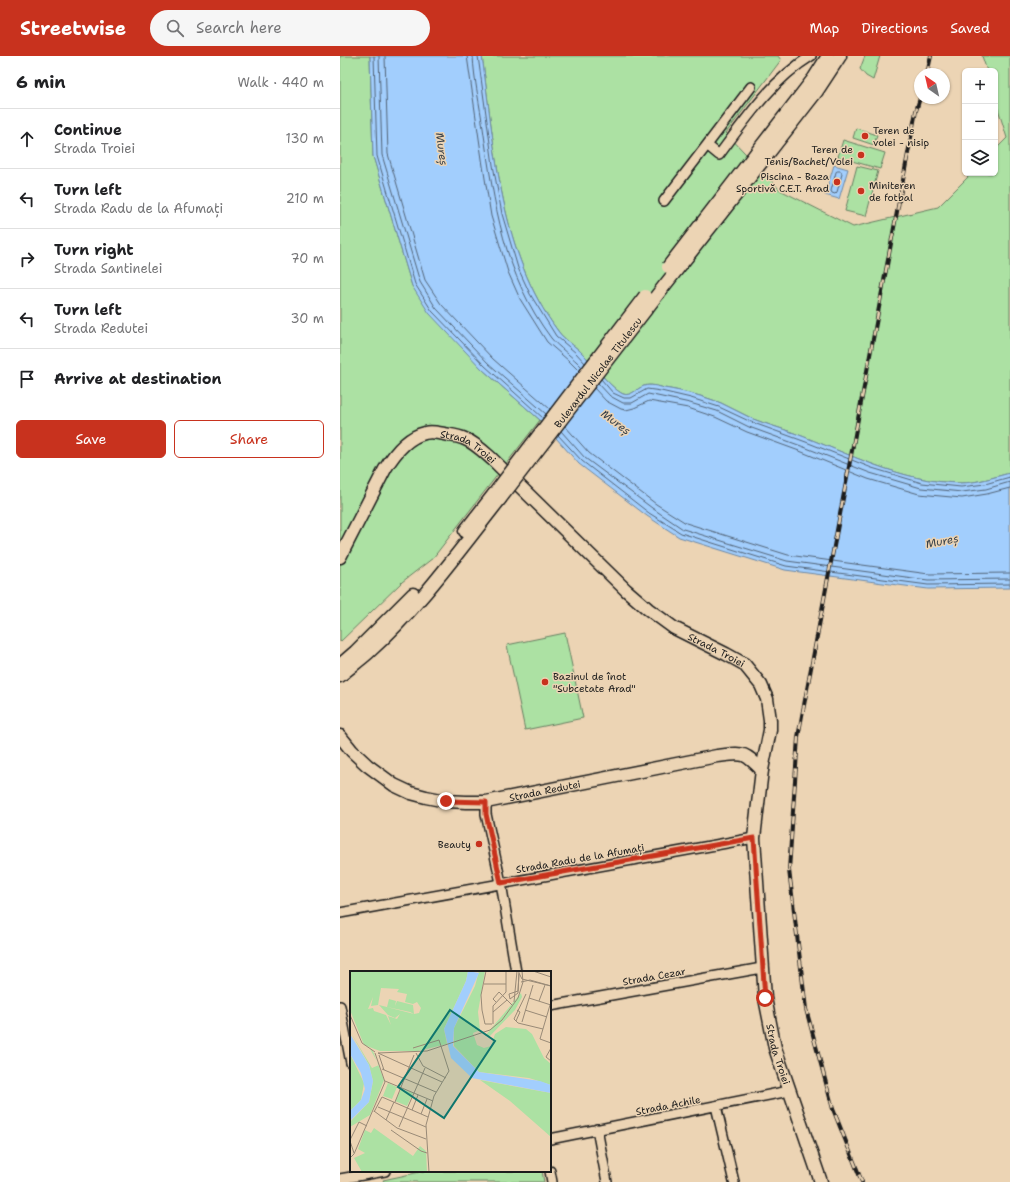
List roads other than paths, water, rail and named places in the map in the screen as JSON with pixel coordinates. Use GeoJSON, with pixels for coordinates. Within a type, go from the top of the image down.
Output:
{"type":"FeatureCollection","features":[{"type":"Feature","properties":{"kind":"main road","name":"Bulevardul Nicolae Titulescu"},"geometry":{"type":"LineString","coordinates":[[760,156],[828,56]]}},
{"type":"Feature","properties":{"kind":"main road","name":"Bulevardul Nicolae Titulescu"},"geometry":{"type":"LineString","coordinates":[[340,676],[369,652],[445,569],[497,496],[760,156],[816,91],[840,56]]}},
{"type":"Feature","properties":{"kind":"main road","name":"Strada Troiei"},"geometry":{"type":"LineString","coordinates":[[340,557],[385,469],[393,456],[403,446],[425,433],[434,432],[465,438],[492,459],[626,590],[648,609],[674,628],[744,664],[752,673],[761,685],[767,699],[770,730],[762,770],[754,838],[765,998],[775,1048],[821,1182]]}},
{"type":"Feature","properties":{"kind":"main road","name":"Bulevardul Nicolae Titulescu"},"geometry":{"type":"LineString","coordinates":[[340,665],[355,652],[412,594],[497,496]]}},
{"type":"Feature","properties":{"kind":"main road","name":"Strada Redutei"},"geometry":{"type":"LineString","coordinates":[[340,736],[352,751],[367,765],[394,785],[411,793],[446,801],[486,802],[718,756],[738,754],[747,755],[762,770]]}},
{"type":"Feature","properties":{"kind":"street"},"geometry":{"type":"LineString","coordinates":[[707,145],[719,155],[738,129],[772,88],[797,65],[811,56]]}},
{"type":"Feature","properties":{"kind":"street"},"geometry":{"type":"LineString","coordinates":[[664,201],[751,87]]}},
{"type":"Feature","properties":{"kind":"street"},"geometry":{"type":"LineString","coordinates":[[486,802],[486,814],[501,883],[516,971]]}},
{"type":"Feature","properties":{"kind":"street","name":"Strada Radu de la Afumați"},"geometry":{"type":"LineString","coordinates":[[340,912],[754,838]]}},
{"type":"Feature","properties":{"kind":"street","name":"Strada Cezar"},"geometry":{"type":"LineString","coordinates":[[551,1006],[762,968]]}},
{"type":"Feature","properties":{"kind":"street"},"geometry":{"type":"LineString","coordinates":[[340,1006],[346,1045],[350,1059]]}},
{"type":"Feature","properties":{"kind":"street","name":"Strada Achile"},"geometry":{"type":"LineString","coordinates":[[551,1139],[789,1091]]}},
{"type":"Feature","properties":{"kind":"street"},"geometry":{"type":"LineString","coordinates":[[716,1106],[734,1182]]}},
{"type":"Feature","properties":{"kind":"street"},"geometry":{"type":"LineString","coordinates":[[597,1130],[607,1182]]}},
{"type":"Feature","properties":{"kind":"street"},"geometry":{"type":"LineString","coordinates":[[340,1179],[372,1176],[382,1172]]}},
{"type":"Feature","properties":{"kind":"street"},"geometry":{"type":"LineString","coordinates":[[550,1172],[552,1182]]}},
{"type":"Feature","properties":{"kind":"water","name":"Mureș"},"geometry":{"type":"Polygon","coordinates":[[[370,56],[482,56],[496,163],[512,234],[523,268],[539,301],[558,331],[581,352],[614,387],[626,395],[646,385],[651,385],[700,396],[721,403],[753,419],[794,433],[875,465],[917,478],[966,483],[985,480],[1010,473],[1010,588],[928,589],[785,570],[679,537],[647,516],[579,464],[540,420],[482,369],[429,313],[412,286],[373,156],[370,56]]]}},
{"type":"Feature","properties":{"kind":"water","name":"Piscina - Baza Sportivă C.E.T. Arad"},"geometry":{"type":"Polygon","coordinates":[[[834,165],[848,169],[839,199],[825,195],[834,165]]]}},
{"type":"Feature","properties":{"kind":"railway"},"geometry":{"type":"LineString","coordinates":[[928,68],[931,56]]}},
{"type":"Feature","properties":{"kind":"railway"},"geometry":{"type":"LineString","coordinates":[[862,1182],[833,1109],[806,1009],[789,870],[798,737],[918,104]]}},
{"type":"Feature","properties":{"kind":"place","name":"Teren de volei - nisip"},"geometry":{"type":"Point","coordinates":[865,136]}},
{"type":"Feature","properties":{"kind":"place","name":"Teren de Tenis/Bachet/Volei"},"geometry":{"type":"Point","coordinates":[861,155]}},
{"type":"Feature","properties":{"kind":"place","name":"Piscina - Baza Sportivă C.E.T. Arad"},"geometry":{"type":"Point","coordinates":[837,182]}},
{"type":"Feature","properties":{"kind":"place","name":"Miniteren de fotbal"},"geometry":{"type":"Point","coordinates":[861,191]}},
{"type":"Feature","properties":{"kind":"place","name":"Bazinul de înot \"Subcetate Arad\""},"geometry":{"type":"Point","coordinates":[545,682]}},
{"type":"Feature","properties":{"kind":"place","name":"Beauty"},"geometry":{"type":"Point","coordinates":[479,844]}}]}
